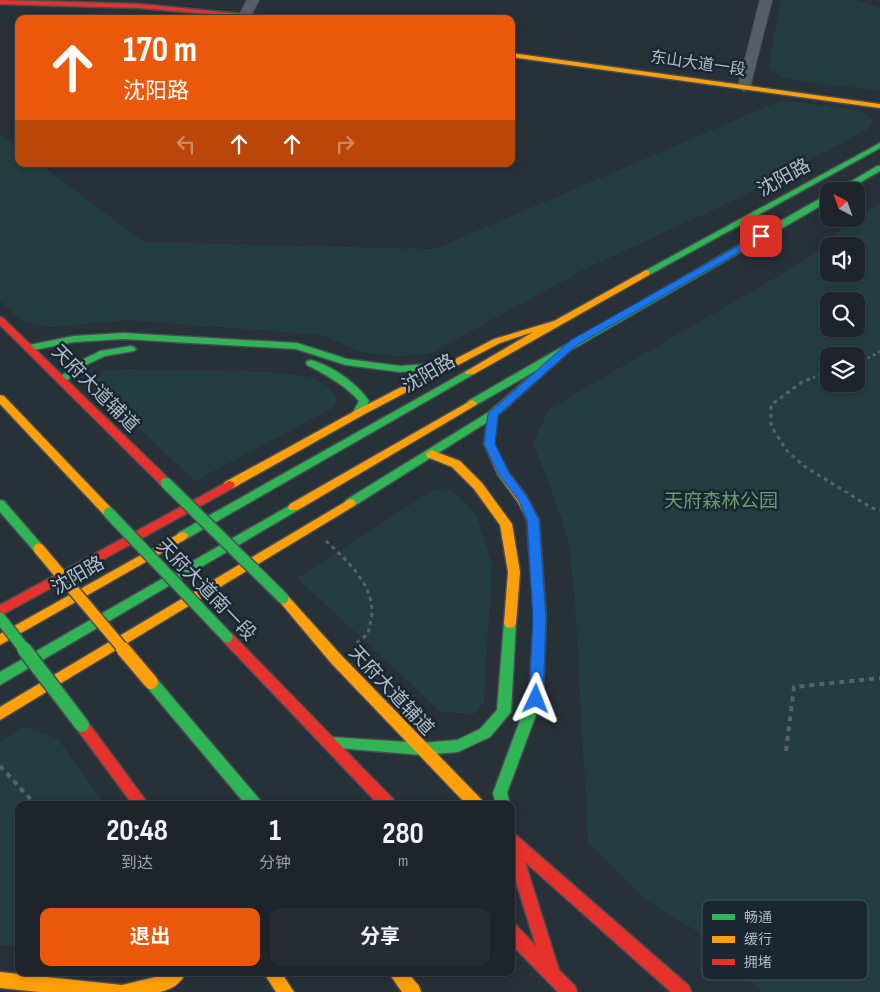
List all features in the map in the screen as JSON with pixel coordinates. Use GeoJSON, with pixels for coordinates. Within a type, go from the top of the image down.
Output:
{"type":"FeatureCollection","features":[{"type":"Feature","properties":{"kind":"main road"},"geometry":{"type":"LineString","coordinates":[[0,2],[33,1],[139,6],[234,15]]}},
{"type":"Feature","properties":{"kind":"main road"},"geometry":{"type":"LineString","coordinates":[[0,7],[122,10],[177,15]]}},
{"type":"Feature","properties":{"kind":"main road","name":"东山大道一段"},"geometry":{"type":"LineString","coordinates":[[515,48],[880,106]]}},
{"type":"Feature","properties":{"kind":"main road","name":"东山大道一段"},"geometry":{"type":"LineString","coordinates":[[515,55],[745,83],[880,96]]}},
{"type":"Feature","properties":{"kind":"main road","name":"沈阳路"},"geometry":{"type":"LineString","coordinates":[[0,640],[558,321],[880,145]]}},
{"type":"Feature","properties":{"kind":"main road"},"geometry":{"type":"LineString","coordinates":[[855,182],[880,168]]}},
{"type":"Feature","properties":{"kind":"main road","name":"沈阳路"},"geometry":{"type":"LineString","coordinates":[[0,679],[574,343],[820,202]]}},
{"type":"Feature","properties":{"kind":"main road","name":"天府大道辅道"},"geometry":{"type":"LineString","coordinates":[[0,320],[283,598],[336,659],[473,801]]}},
{"type":"Feature","properties":{"kind":"main road"},"geometry":{"type":"LineString","coordinates":[[0,612],[356,414],[498,341],[558,321]]}},
{"type":"Feature","properties":{"kind":"main road"},"geometry":{"type":"LineString","coordinates":[[29,348],[74,339],[123,336],[297,346],[346,362],[400,369],[449,366]]}},
{"type":"Feature","properties":{"kind":"main road"},"geometry":{"type":"LineString","coordinates":[[0,714],[431,454],[493,414],[574,343]]}},
{"type":"Feature","properties":{"kind":"main road"},"geometry":{"type":"LineString","coordinates":[[61,380],[85,362],[103,353],[134,348],[144,349]]}},
{"type":"Feature","properties":{"kind":"main road"},"geometry":{"type":"LineString","coordinates":[[302,362],[310,363],[334,375],[356,390],[364,401],[356,414]]}},
{"type":"Feature","properties":{"kind":"main road","name":"天府大道南一段"},"geometry":{"type":"LineString","coordinates":[[0,398],[385,801]]}},
{"type":"Feature","properties":{"kind":"main road"},"geometry":{"type":"LineString","coordinates":[[493,414],[489,444],[504,475],[523,500],[533,520],[540,618],[536,699],[500,793],[502,801]]}},
{"type":"Feature","properties":{"kind":"main road"},"geometry":{"type":"LineString","coordinates":[[330,743],[422,749],[458,746],[485,733],[504,712],[514,572],[506,524],[478,486],[456,464],[431,454]]}},
{"type":"Feature","properties":{"kind":"main road"},"geometry":{"type":"LineString","coordinates":[[0,504],[252,801]]}},
{"type":"Feature","properties":{"kind":"main road"},"geometry":{"type":"LineString","coordinates":[[0,618],[139,801]]}},
{"type":"Feature","properties":{"kind":"main road"},"geometry":{"type":"LineString","coordinates":[[515,845],[683,992]]}},
{"type":"Feature","properties":{"kind":"main road"},"geometry":{"type":"LineString","coordinates":[[515,854],[553,976]]}},
{"type":"Feature","properties":{"kind":"main road"},"geometry":{"type":"LineString","coordinates":[[515,936],[569,992]]}},
{"type":"Feature","properties":{"kind":"main road"},"geometry":{"type":"LineString","coordinates":[[126,992],[168,982],[174,976]]}},
{"type":"Feature","properties":{"kind":"main road"},"geometry":{"type":"LineString","coordinates":[[274,976],[286,992]]}},
{"type":"Feature","properties":{"kind":"main road"},"geometry":{"type":"LineString","coordinates":[[399,976],[413,992]]}},
{"type":"Feature","properties":{"kind":"main road"},"geometry":{"type":"LineString","coordinates":[[0,980],[119,992]]}},
{"type":"Feature","properties":{"kind":"street"},"geometry":{"type":"LineString","coordinates":[[246,15],[253,0]]}},
{"type":"Feature","properties":{"kind":"street"},"geometry":{"type":"LineString","coordinates":[[745,83],[766,0]]}},
{"type":"Feature","properties":{"kind":"path"},"geometry":{"type":"LineString","coordinates":[[865,359],[880,350]]}},
{"type":"Feature","properties":{"kind":"path"},"geometry":{"type":"LineString","coordinates":[[820,375],[802,382],[771,405],[771,426],[787,451],[804,466],[872,508],[880,510]]}},
{"type":"Feature","properties":{"kind":"path"},"geometry":{"type":"LineString","coordinates":[[325,540],[349,563],[366,585],[372,610],[368,634]]}},
{"type":"Feature","properties":{"kind":"path"},"geometry":{"type":"LineString","coordinates":[[786,751],[794,687],[880,678]]}},
{"type":"Feature","properties":{"kind":"path"},"geometry":{"type":"LineString","coordinates":[[0,766],[32,801]]}},
{"type":"Feature","properties":{"kind":"green space"},"geometry":{"type":"Polygon","coordinates":[[[781,0],[857,0],[880,8],[880,91],[787,79],[768,69],[781,0]]]}},
{"type":"Feature","properties":{"kind":"green space"},"geometry":{"type":"Polygon","coordinates":[[[782,100],[858,110],[874,121],[866,130],[739,198],[587,268],[429,354],[394,356],[361,352],[321,335],[130,320],[50,327],[21,321],[0,301],[0,134],[15,145],[15,167],[44,167],[144,242],[435,249],[782,100]]]}},
{"type":"Feature","properties":{"kind":"green space","name":"天府森林公园"},"geometry":{"type":"Polygon","coordinates":[[[880,203],[880,992],[762,992],[749,980],[868,980],[868,900],[702,900],[702,935],[647,901],[588,842],[574,586],[567,536],[533,443],[549,409],[804,261],[820,248],[820,282],[865,282],[865,237],[833,237],[843,228],[865,228],[865,212],[880,203]]]}},
{"type":"Feature","properties":{"kind":"green space"},"geometry":{"type":"Polygon","coordinates":[[[107,370],[270,372],[312,377],[329,387],[337,400],[333,408],[195,481],[95,387],[97,378],[107,370]]]}},
{"type":"Feature","properties":{"kind":"green space"},"geometry":{"type":"Polygon","coordinates":[[[443,488],[454,492],[476,515],[492,564],[484,702],[474,714],[441,712],[297,578],[433,490],[443,488]]]}},
{"type":"Feature","properties":{"kind":"green space"},"geometry":{"type":"Polygon","coordinates":[[[25,727],[58,739],[102,801],[15,801],[15,947],[0,945],[0,742],[25,727]]]}},
{"type":"Feature","properties":{"kind":"traffic: fast"},"geometry":{"type":"LineString","coordinates":[[646,273],[880,145]]}},
{"type":"Feature","properties":{"kind":"traffic: fast"},"geometry":{"type":"LineString","coordinates":[[855,182],[880,168]]}},
{"type":"Feature","properties":{"kind":"traffic: fast"},"geometry":{"type":"LineString","coordinates":[[472,403],[820,202]]}},
{"type":"Feature","properties":{"kind":"traffic: fast"},"geometry":{"type":"LineString","coordinates":[[29,348],[74,339],[123,336],[297,346],[346,362],[400,369],[440,366]]}},
{"type":"Feature","properties":{"kind":"traffic: fast"},"geometry":{"type":"LineString","coordinates":[[61,380],[85,362],[103,353],[131,349]]}},
{"type":"Feature","properties":{"kind":"traffic: fast"},"geometry":{"type":"LineString","coordinates":[[350,503],[493,414],[567,349]]}},
{"type":"Feature","properties":{"kind":"traffic: fast"},"geometry":{"type":"LineString","coordinates":[[311,363],[340,379],[359,395],[364,401],[357,414]]}},
{"type":"Feature","properties":{"kind":"traffic: fast"},"geometry":{"type":"LineString","coordinates":[[182,536],[470,372]]}},
{"type":"Feature","properties":{"kind":"traffic: fast"},"geometry":{"type":"LineString","coordinates":[[166,483],[283,598]]}},
{"type":"Feature","properties":{"kind":"traffic: fast"},"geometry":{"type":"LineString","coordinates":[[0,504],[39,549]]}},
{"type":"Feature","properties":{"kind":"traffic: fast"},"geometry":{"type":"LineString","coordinates":[[0,679],[294,507]]}},
{"type":"Feature","properties":{"kind":"traffic: fast"},"geometry":{"type":"LineString","coordinates":[[109,513],[227,637]]}},
{"type":"Feature","properties":{"kind":"traffic: fast"},"geometry":{"type":"LineString","coordinates":[[0,618],[82,725]]}},
{"type":"Feature","properties":{"kind":"traffic: fast"},"geometry":{"type":"LineString","coordinates":[[330,743],[422,749],[458,746],[485,733],[504,712],[510,623]]}},
{"type":"Feature","properties":{"kind":"traffic: fast"},"geometry":{"type":"LineString","coordinates":[[151,682],[252,801]]}},
{"type":"Feature","properties":{"kind":"traffic: fast"},"geometry":{"type":"LineString","coordinates":[[502,801],[500,793],[536,696]]}},
{"type":"Feature","properties":{"kind":"traffic: slow"},"geometry":{"type":"LineString","coordinates":[[515,56],[880,106]]}},
{"type":"Feature","properties":{"kind":"traffic: slow"},"geometry":{"type":"LineString","coordinates":[[470,372],[646,273]]}},
{"type":"Feature","properties":{"kind":"traffic: slow"},"geometry":{"type":"LineString","coordinates":[[229,485],[357,414],[497,341],[552,323]]}},
{"type":"Feature","properties":{"kind":"traffic: slow"},"geometry":{"type":"LineString","coordinates":[[0,398],[109,513]]}},
{"type":"Feature","properties":{"kind":"traffic: slow"},"geometry":{"type":"LineString","coordinates":[[294,507],[472,403]]}},
{"type":"Feature","properties":{"kind":"traffic: slow"},"geometry":{"type":"LineString","coordinates":[[493,414],[489,444],[504,475],[523,500],[533,520],[540,618],[536,696]]}},
{"type":"Feature","properties":{"kind":"traffic: slow"},"geometry":{"type":"LineString","coordinates":[[431,454],[456,464],[478,486],[506,524],[514,572],[510,623]]}},
{"type":"Feature","properties":{"kind":"traffic: slow"},"geometry":{"type":"LineString","coordinates":[[0,714],[350,503]]}},
{"type":"Feature","properties":{"kind":"traffic: slow"},"geometry":{"type":"LineString","coordinates":[[0,640],[182,536]]}},
{"type":"Feature","properties":{"kind":"traffic: slow"},"geometry":{"type":"LineString","coordinates":[[39,549],[151,682]]}},
{"type":"Feature","properties":{"kind":"traffic: slow"},"geometry":{"type":"LineString","coordinates":[[283,598],[336,659],[473,801]]}},
{"type":"Feature","properties":{"kind":"traffic: slow"},"geometry":{"type":"LineString","coordinates":[[126,992],[168,982],[174,976]]}},
{"type":"Feature","properties":{"kind":"traffic: slow"},"geometry":{"type":"LineString","coordinates":[[274,976],[286,992]]}},
{"type":"Feature","properties":{"kind":"traffic: slow"},"geometry":{"type":"LineString","coordinates":[[399,976],[413,992]]}},
{"type":"Feature","properties":{"kind":"traffic: slow"},"geometry":{"type":"LineString","coordinates":[[0,980],[119,992]]}},
{"type":"Feature","properties":{"kind":"traffic: jam"},"geometry":{"type":"LineString","coordinates":[[0,2],[139,6],[246,15]]}},
{"type":"Feature","properties":{"kind":"traffic: jam"},"geometry":{"type":"LineString","coordinates":[[0,320],[166,483]]}},
{"type":"Feature","properties":{"kind":"traffic: jam"},"geometry":{"type":"LineString","coordinates":[[0,611],[229,485]]}},
{"type":"Feature","properties":{"kind":"traffic: jam"},"geometry":{"type":"LineString","coordinates":[[227,637],[385,801]]}},
{"type":"Feature","properties":{"kind":"traffic: jam"},"geometry":{"type":"LineString","coordinates":[[82,725],[139,801]]}},
{"type":"Feature","properties":{"kind":"traffic: jam"},"geometry":{"type":"LineString","coordinates":[[515,844],[683,992]]}},
{"type":"Feature","properties":{"kind":"traffic: jam"},"geometry":{"type":"LineString","coordinates":[[515,854],[551,970]]}},
{"type":"Feature","properties":{"kind":"traffic: jam"},"geometry":{"type":"LineString","coordinates":[[515,936],[569,992]]}},
{"type":"Feature","properties":{"kind":"route"},"geometry":{"type":"LineString","coordinates":[[536,699],[540,618],[533,520],[523,500],[504,475],[489,444],[493,414],[574,343],[761,236]]}}]}
